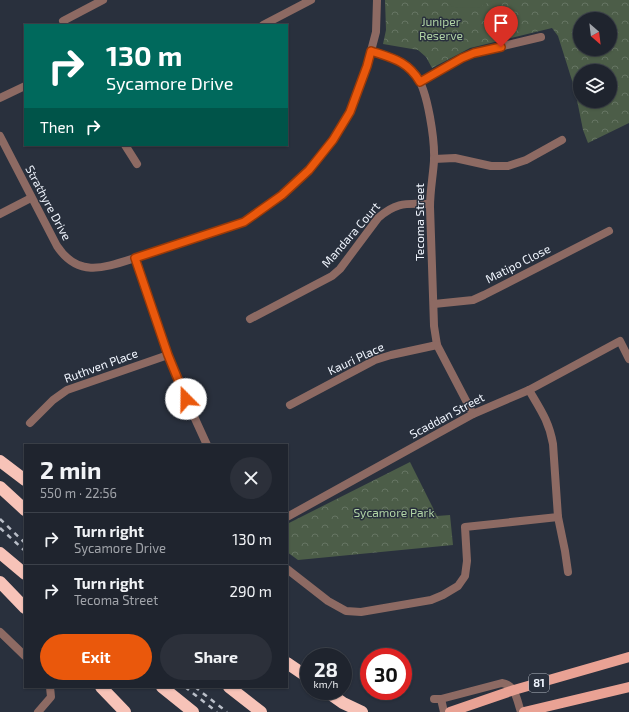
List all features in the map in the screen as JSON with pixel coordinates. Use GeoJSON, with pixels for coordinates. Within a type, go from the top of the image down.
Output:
{"type":"FeatureCollection","features":[{"type":"Feature","properties":{"kind":"highway"},"geometry":{"type":"LineString","coordinates":[[0,461],[24,479]]}},
{"type":"Feature","properties":{"kind":"highway"},"geometry":{"type":"LineString","coordinates":[[0,488],[24,509]]}},
{"type":"Feature","properties":{"kind":"highway"},"geometry":{"type":"LineString","coordinates":[[0,553],[24,573]]}},
{"type":"Feature","properties":{"kind":"highway"},"geometry":{"type":"LineString","coordinates":[[0,582],[24,607]]}},
{"type":"Feature","properties":{"kind":"highway"},"geometry":{"type":"LineString","coordinates":[[288,665],[300,672]]}},
{"type":"Feature","properties":{"kind":"highway"},"geometry":{"type":"LineString","coordinates":[[103,688],[125,712]]}},
{"type":"Feature","properties":{"kind":"highway"},"geometry":{"type":"LineString","coordinates":[[163,688],[194,712]]}},
{"type":"Feature","properties":{"kind":"highway"},"geometry":{"type":"LineString","coordinates":[[229,688],[261,712]]}},
{"type":"Feature","properties":{"kind":"highway"},"geometry":{"type":"LineString","coordinates":[[337,700],[347,708],[362,712]]}},
{"type":"Feature","properties":{"kind":"main road","name":"81"},"geometry":{"type":"LineString","coordinates":[[450,712],[514,690],[629,657]]}},
{"type":"Feature","properties":{"kind":"main road","name":"81"},"geometry":{"type":"LineString","coordinates":[[523,712],[629,687]]}},
{"type":"Feature","properties":{"kind":"street"},"geometry":{"type":"LineString","coordinates":[[63,21],[103,0]]}},
{"type":"Feature","properties":{"kind":"street"},"geometry":{"type":"LineString","coordinates":[[265,24],[311,0]]}},
{"type":"Feature","properties":{"kind":"street","name":"Strathyre Drive"},"geometry":{"type":"LineString","coordinates":[[0,136],[57,246],[66,258],[79,266],[102,268],[244,222],[282,195],[309,170],[333,140],[350,112],[367,66],[376,32],[377,0]]}},
{"type":"Feature","properties":{"kind":"street"},"geometry":{"type":"LineString","coordinates":[[420,82],[462,58],[474,53],[541,37]]}},
{"type":"Feature","properties":{"kind":"street","name":"Tecoma Street"},"geometry":{"type":"LineString","coordinates":[[371,51],[399,60],[412,71],[420,82],[430,119],[434,159],[430,204],[434,326],[437,345],[473,414]]}},
{"type":"Feature","properties":{"kind":"street"},"geometry":{"type":"LineString","coordinates":[[0,98],[24,86]]}},
{"type":"Feature","properties":{"kind":"street"},"geometry":{"type":"LineString","coordinates":[[434,159],[455,158],[491,166],[508,166],[526,160],[562,140]]}},
{"type":"Feature","properties":{"kind":"street"},"geometry":{"type":"LineString","coordinates":[[126,146],[137,164]]}},
{"type":"Feature","properties":{"kind":"street"},"geometry":{"type":"LineString","coordinates":[[0,214],[31,198]]}},
{"type":"Feature","properties":{"kind":"street","name":"Mandara Court"},"geometry":{"type":"LineString","coordinates":[[250,319],[332,276],[340,269],[378,218],[389,209],[400,204],[430,204]]}},
{"type":"Feature","properties":{"kind":"street","name":"Matipo Close"},"geometry":{"type":"LineString","coordinates":[[434,304],[472,300],[484,295],[609,231]]}},
{"type":"Feature","properties":{"kind":"street"},"geometry":{"type":"LineString","coordinates":[[135,258],[168,355],[207,444]]}},
{"type":"Feature","properties":{"kind":"street","name":"Scaddan Street"},"geometry":{"type":"LineString","coordinates":[[288,516],[473,414],[528,390],[620,341],[629,359]]}},
{"type":"Feature","properties":{"kind":"street","name":"Kauri Place"},"geometry":{"type":"LineString","coordinates":[[290,405],[375,360],[437,345]]}},
{"type":"Feature","properties":{"kind":"street","name":"Ruthven Place"},"geometry":{"type":"LineString","coordinates":[[30,423],[53,400],[68,390],[168,355]]}},
{"type":"Feature","properties":{"kind":"street"},"geometry":{"type":"LineString","coordinates":[[528,390],[548,423],[551,433],[558,518],[568,572]]}},
{"type":"Feature","properties":{"kind":"street"},"geometry":{"type":"LineString","coordinates":[[288,570],[328,601],[346,611],[361,612],[431,600],[458,586],[465,576],[467,562],[465,527],[558,518]]}},
{"type":"Feature","properties":{"kind":"street"},"geometry":{"type":"LineString","coordinates":[[0,632],[24,655]]}},
{"type":"Feature","properties":{"kind":"street"},"geometry":{"type":"LineString","coordinates":[[444,712],[438,699],[502,683],[510,686],[514,690],[523,712]]}},
{"type":"Feature","properties":{"kind":"street"},"geometry":{"type":"LineString","coordinates":[[38,712],[51,697],[50,688]]}},
{"type":"Feature","properties":{"kind":"green space","name":"Juniper Reserve"},"geometry":{"type":"Polygon","coordinates":[[[385,0],[629,0],[629,123],[588,143],[583,130],[579,108],[617,108],[617,64],[573,64],[573,84],[558,36],[552,28],[470,48],[432,68],[426,57],[418,50],[383,44],[386,30],[385,0]]]}},
{"type":"Feature","properties":{"kind":"green space"},"geometry":{"type":"Polygon","coordinates":[[[442,0],[493,0],[480,7],[455,8],[442,0]]]}},
{"type":"Feature","properties":{"kind":"green space","name":"Sycamore Park"},"geometry":{"type":"Polygon","coordinates":[[[410,462],[437,516],[450,515],[453,545],[298,560],[288,553],[288,523],[410,462]]]}},
{"type":"Feature","properties":{"kind":"railway"},"geometry":{"type":"LineString","coordinates":[[0,519],[24,542]]}},
{"type":"Feature","properties":{"kind":"railway"},"geometry":{"type":"LineString","coordinates":[[0,528],[24,550]]}},
{"type":"Feature","properties":{"kind":"railway"},"geometry":{"type":"LineString","coordinates":[[186,688],[217,712]]}},
{"type":"Feature","properties":{"kind":"railway"},"geometry":{"type":"LineString","coordinates":[[196,688],[227,712]]}},
{"type":"Feature","properties":{"kind":"route"},"geometry":{"type":"LineString","coordinates":[[186,399],[168,355],[135,258],[244,222],[282,195],[309,170],[333,140],[350,112],[371,51],[399,60],[416,75],[420,82],[462,58],[474,53],[501,47]]}}]}
